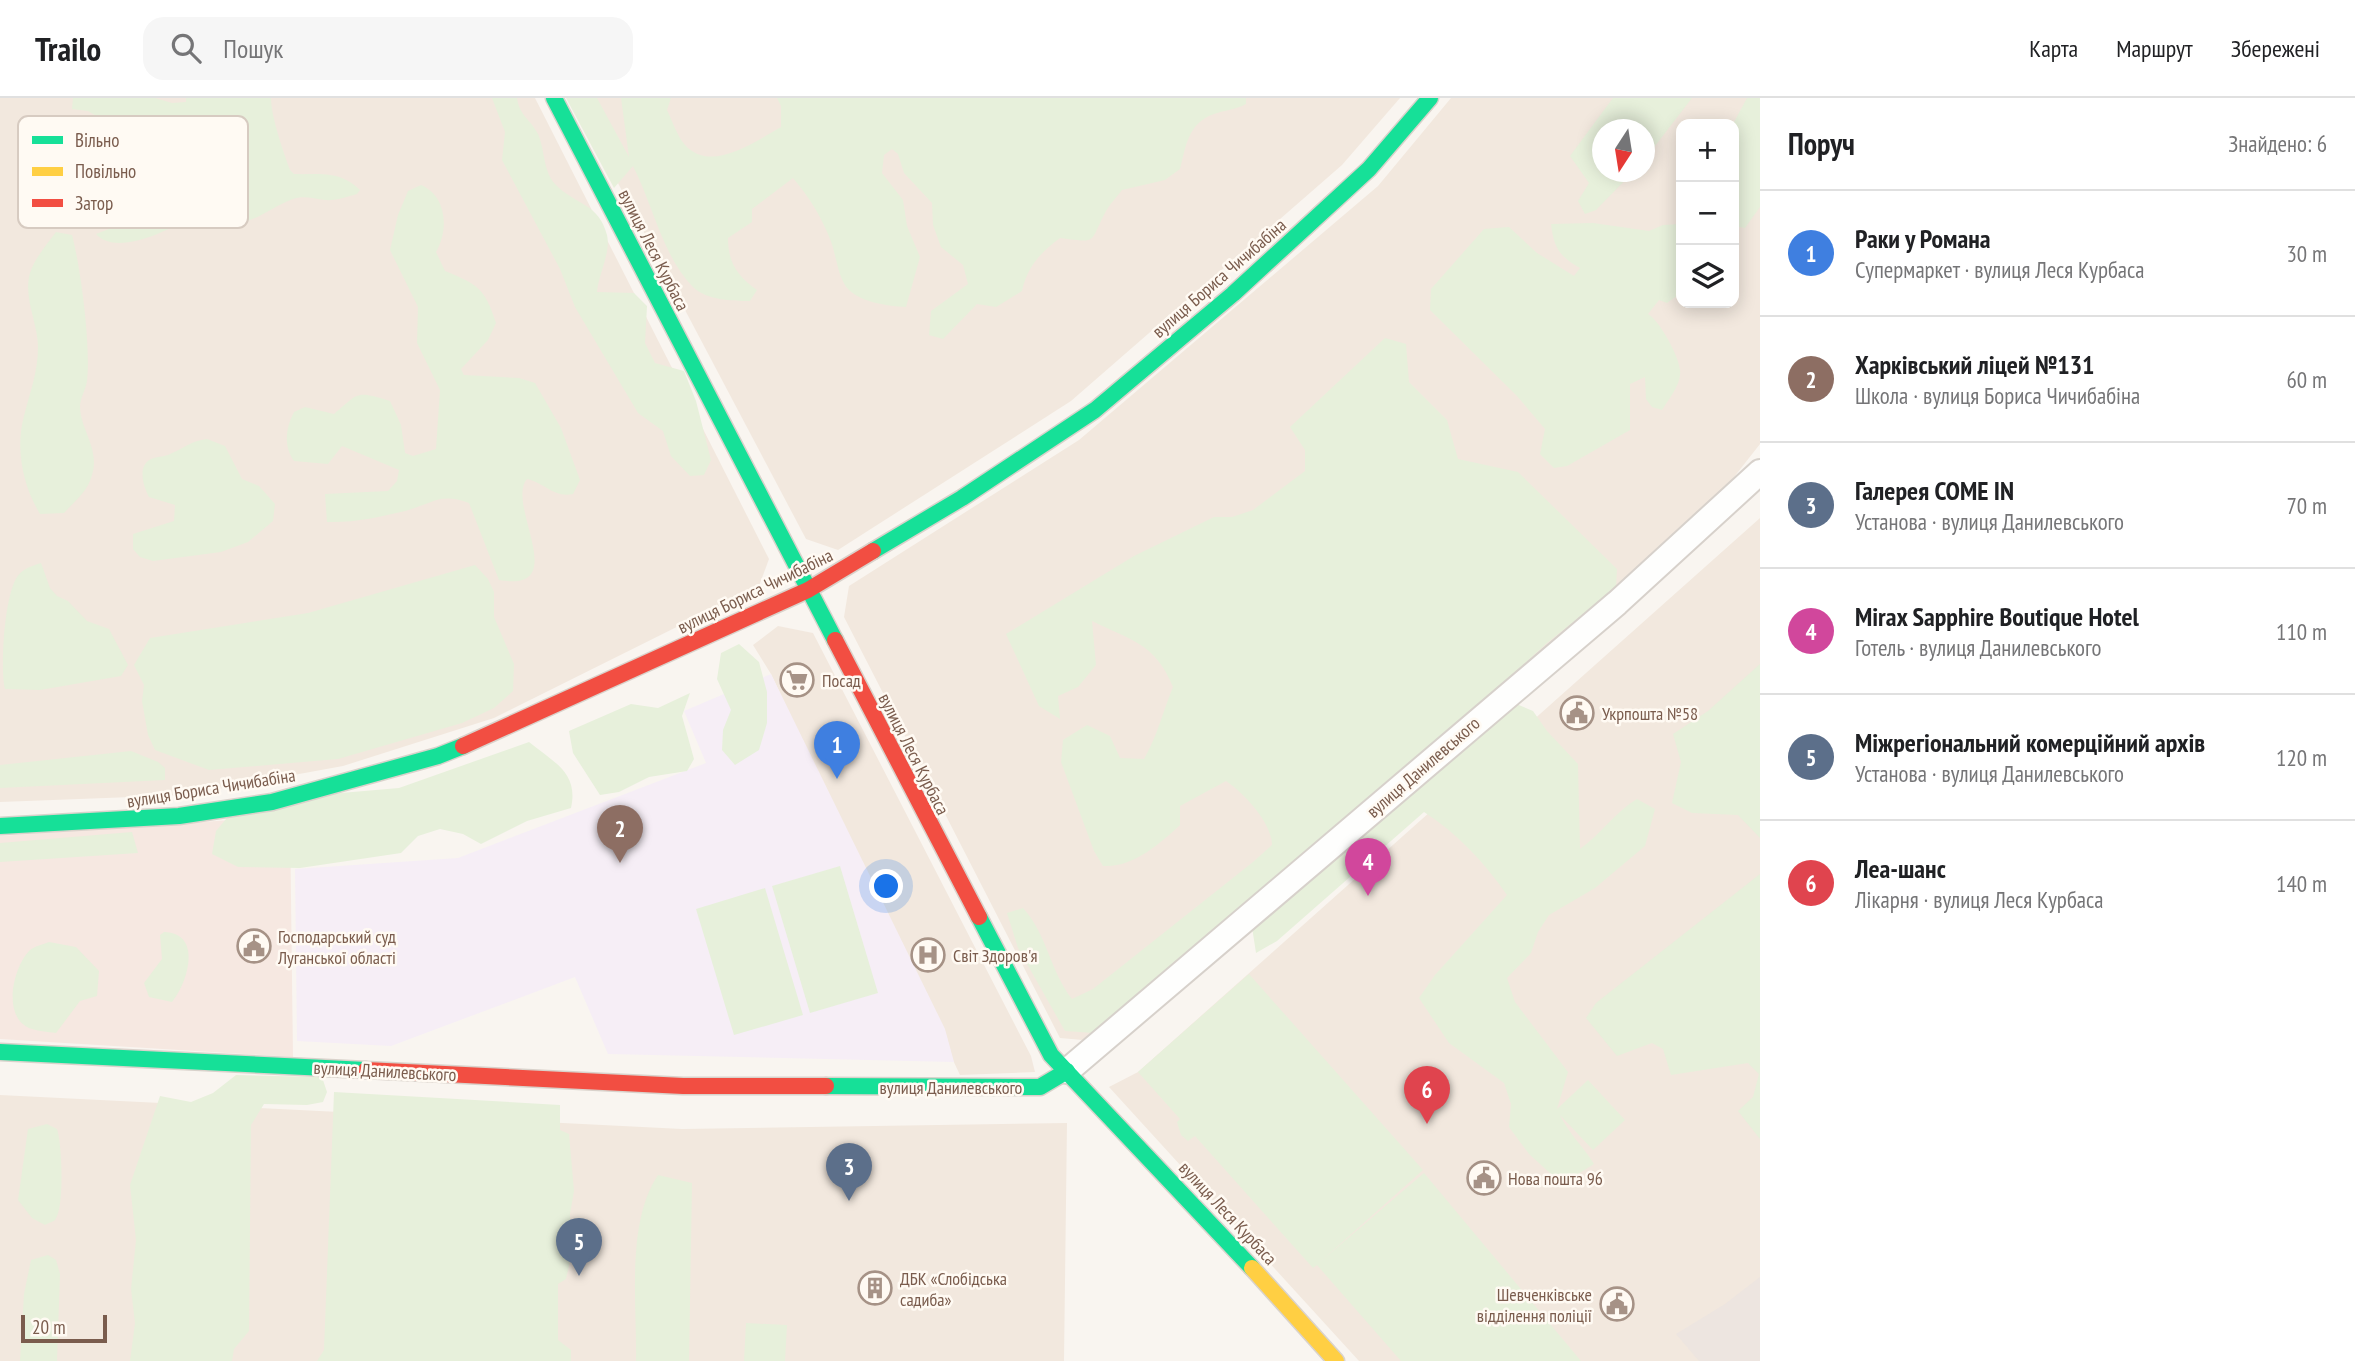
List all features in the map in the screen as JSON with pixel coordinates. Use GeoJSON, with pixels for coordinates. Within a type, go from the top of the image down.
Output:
{"type":"FeatureCollection","features":[{"type":"Feature","properties":{"kind":"street","name":"вулиця Леся Курбаса"},"geometry":{"type":"LineString","coordinates":[[554,98],[1051,1055],[1277,1294],[1336,1361]]}},
{"type":"Feature","properties":{"kind":"street","name":"вулиця Бориса Чичибабіна"},"geometry":{"type":"LineString","coordinates":[[0,826],[179,816],[272,802],[438,756],[513,725],[808,590],[962,498],[1095,410],[1233,294],[1369,169],[1430,98]]}},
{"type":"Feature","properties":{"kind":"street","name":"вулиця Данилевського"},"geometry":{"type":"LineString","coordinates":[[0,1052],[703,1086],[1040,1087],[1067,1072],[1617,603],[1760,472]]}},
{"type":"Feature","properties":{"kind":"shaded area"},"geometry":{"type":"Polygon","coordinates":[[[0,98],[535,98],[769,559],[759,586],[494,718],[343,766],[185,795],[0,802],[0,98]]]}},
{"type":"Feature","properties":{"kind":"shaded area"},"geometry":{"type":"Polygon","coordinates":[[[573,98],[1400,98],[1342,165],[1071,401],[838,550],[806,539],[573,98]]]}},
{"type":"Feature","properties":{"kind":"shaded area"},"geometry":{"type":"Polygon","coordinates":[[[1451,98],[1760,98],[1760,444],[1712,505],[1094,1041],[1060,1038],[844,617],[849,586],[1079,440],[1378,186],[1451,98]]]}},
{"type":"Feature","properties":{"kind":"shaded area"},"geometry":{"type":"Polygon","coordinates":[[[1760,518],[1760,1361],[1359,1361],[1109,1087],[1138,1072],[1760,518]]]}},
{"type":"Feature","properties":{"kind":"shaded area"},"geometry":{"type":"Polygon","coordinates":[[[778,626],[813,633],[1031,1056],[1035,1072],[960,1075],[771,674],[753,645],[778,626]]]}},
{"type":"Feature","properties":{"kind":"shaded area"},"geometry":{"type":"Polygon","coordinates":[[[771,674],[945,1029],[954,1062],[608,1054],[575,977],[391,1046],[297,1041],[295,869],[458,858],[706,763],[684,711],[771,674]]]}},
{"type":"Feature","properties":{"kind":"shaded area"},"geometry":{"type":"Polygon","coordinates":[[[290,816],[293,1057],[0,1039],[0,836],[290,816]]]}},
{"type":"Feature","properties":{"kind":"shaded area"},"geometry":{"type":"Polygon","coordinates":[[[0,1095],[682,1129],[1067,1123],[1064,1361],[0,1361],[0,1095]]]}},
{"type":"Feature","properties":{"kind":"shaded area"},"geometry":{"type":"Polygon","coordinates":[[[1760,1277],[1760,1361],[1699,1361],[1676,1334],[1725,1304],[1760,1277]]]}},
{"type":"Feature","properties":{"kind":"green space"},"geometry":{"type":"Polygon","coordinates":[[[73,98],[155,98],[172,103],[186,102],[186,98],[271,98],[275,124],[290,170],[294,174],[337,176],[360,190],[357,194],[333,200],[297,198],[248,220],[248,116],[96,116],[88,111],[72,109],[73,98]]]}},
{"type":"Feature","properties":{"kind":"green space"},"geometry":{"type":"Polygon","coordinates":[[[492,98],[517,98],[520,109],[538,134],[551,179],[563,191],[592,210],[603,224],[608,242],[597,292],[634,293],[647,306],[645,343],[655,363],[684,371],[696,401],[711,460],[704,475],[690,476],[671,456],[663,431],[638,413],[575,307],[560,269],[502,160],[505,132],[492,98]]]}},
{"type":"Feature","properties":{"kind":"green space"},"geometry":{"type":"Polygon","coordinates":[[[566,98],[597,98],[629,157],[621,98],[671,98],[667,110],[680,137],[685,145],[696,153],[707,156],[733,152],[781,127],[781,106],[777,98],[1246,98],[1246,104],[1205,118],[1193,129],[1180,169],[1165,180],[1122,190],[1091,239],[1060,238],[1036,261],[1027,275],[1022,291],[996,307],[977,304],[943,339],[929,335],[931,311],[968,284],[963,265],[941,247],[933,225],[932,203],[904,173],[898,154],[892,149],[884,155],[882,173],[903,200],[907,226],[920,257],[906,307],[868,301],[845,286],[823,222],[793,178],[752,209],[752,222],[728,238],[735,268],[757,290],[750,301],[720,299],[698,291],[682,274],[666,245],[633,166],[614,188],[566,98]]]}},
{"type":"Feature","properties":{"kind":"green space"},"geometry":{"type":"Polygon","coordinates":[[[1613,98],[1692,98],[1655,146],[1655,119],[1597,119],[1613,98]]]}},
{"type":"Feature","properties":{"kind":"green space"},"geometry":{"type":"Polygon","coordinates":[[[1747,98],[1760,98],[1760,207],[1745,228],[1739,227],[1739,119],[1736,119],[1747,98]]]}},
{"type":"Feature","properties":{"kind":"green space"},"geometry":{"type":"Polygon","coordinates":[[[1592,126],[1592,182],[1623,182],[1596,210],[1585,214],[1578,201],[1589,183],[1570,156],[1592,126]]]}},
{"type":"Feature","properties":{"kind":"green space"},"geometry":{"type":"Polygon","coordinates":[[[421,185],[430,190],[441,205],[443,234],[436,252],[445,271],[478,289],[488,302],[496,323],[488,340],[461,369],[464,375],[519,378],[535,383],[561,428],[580,480],[573,494],[566,495],[527,479],[523,491],[524,507],[535,560],[532,573],[521,580],[499,580],[469,503],[459,500],[436,500],[405,511],[366,519],[327,522],[325,494],[388,491],[397,481],[399,470],[342,446],[328,464],[294,461],[288,449],[288,430],[294,412],[305,407],[334,414],[353,398],[370,395],[390,401],[401,425],[405,453],[413,456],[436,449],[440,390],[417,343],[418,307],[390,250],[398,215],[408,191],[421,185]]]}},
{"type":"Feature","properties":{"kind":"green space"},"geometry":{"type":"Polygon","coordinates":[[[1593,223],[1649,231],[1663,225],[1676,224],[1676,297],[1667,303],[1659,300],[1648,314],[1658,323],[1672,348],[1679,364],[1680,375],[1662,410],[1652,407],[1646,399],[1645,377],[1630,384],[1630,430],[1567,466],[1554,468],[1540,454],[1545,429],[1517,396],[1430,310],[1431,289],[1484,229],[1509,227],[1537,253],[1574,276],[1580,268],[1559,250],[1551,224],[1593,223]]]}},
{"type":"Feature","properties":{"kind":"green space"},"geometry":{"type":"Polygon","coordinates":[[[111,228],[171,228],[141,240],[128,242],[115,243],[96,234],[111,228]]]}},
{"type":"Feature","properties":{"kind":"green space"},"geometry":{"type":"Polygon","coordinates":[[[56,232],[72,235],[79,267],[88,366],[80,407],[92,448],[94,466],[81,496],[64,513],[40,514],[25,479],[20,441],[38,356],[28,282],[35,262],[56,232]]]}},
{"type":"Feature","properties":{"kind":"green space"},"geometry":{"type":"Polygon","coordinates":[[[1385,338],[1406,344],[1409,382],[1447,420],[1458,459],[1518,472],[1617,569],[1616,588],[1547,643],[1440,741],[1094,1033],[1065,1031],[1018,948],[1007,913],[1023,908],[1031,918],[1058,977],[1072,999],[1093,989],[1253,862],[1272,845],[1271,836],[1256,809],[1226,781],[1180,806],[1180,825],[1154,847],[1135,859],[1114,866],[1103,866],[1094,851],[1061,762],[1063,740],[1087,725],[1110,736],[1120,758],[1144,759],[1173,687],[1166,672],[1150,652],[1092,621],[1096,665],[1078,687],[1058,696],[1060,719],[1039,706],[1006,634],[1134,556],[1214,517],[1232,517],[1253,510],[1305,471],[1305,450],[1290,427],[1385,338]]]}},
{"type":"Feature","properties":{"kind":"green space"},"geometry":{"type":"Polygon","coordinates":[[[207,439],[225,446],[242,479],[259,486],[275,504],[273,521],[248,542],[221,552],[153,561],[140,557],[133,549],[133,534],[174,521],[175,505],[149,497],[142,475],[145,465],[154,458],[207,439]]]}},
{"type":"Feature","properties":{"kind":"green space"},"geometry":{"type":"Polygon","coordinates":[[[41,563],[50,588],[57,596],[68,601],[87,621],[109,629],[128,665],[121,676],[40,690],[5,689],[4,633],[9,600],[17,577],[22,571],[41,563]]]}},
{"type":"Feature","properties":{"kind":"green space"},"geometry":{"type":"Polygon","coordinates":[[[475,565],[488,579],[494,592],[494,617],[514,664],[513,691],[494,708],[462,723],[338,759],[209,770],[155,750],[148,735],[142,701],[144,685],[134,665],[150,638],[308,613],[475,565]]]}},
{"type":"Feature","properties":{"kind":"green space"},"geometry":{"type":"Polygon","coordinates":[[[739,644],[759,662],[767,692],[767,723],[759,750],[735,765],[722,750],[723,730],[731,710],[717,679],[721,653],[739,644]]]}},
{"type":"Feature","properties":{"kind":"green space"},"geometry":{"type":"Polygon","coordinates":[[[1760,664],[1760,838],[1738,815],[1692,813],[1672,803],[1681,762],[1673,734],[1708,711],[1760,664]]]}},
{"type":"Feature","properties":{"kind":"green space"},"geometry":{"type":"Polygon","coordinates":[[[690,693],[682,716],[694,759],[687,771],[649,777],[619,792],[600,795],[573,753],[569,731],[631,704],[658,708],[690,693]]]}},
{"type":"Feature","properties":{"kind":"green space"},"geometry":{"type":"Polygon","coordinates":[[[1507,700],[1533,711],[1547,731],[1578,764],[1580,849],[1637,799],[1655,809],[1645,846],[1595,888],[1549,915],[1538,932],[1531,953],[1507,978],[1515,1002],[1568,1072],[1557,1109],[1588,1080],[1625,1120],[1593,1150],[1560,1115],[1594,1164],[1562,1184],[1529,1154],[1509,1127],[1511,1104],[1504,1083],[1449,1043],[1419,998],[1435,975],[1507,895],[1480,860],[1459,839],[1424,812],[1277,941],[1256,953],[1252,927],[1507,700]]]}},
{"type":"Feature","properties":{"kind":"green space"},"geometry":{"type":"Polygon","coordinates":[[[529,742],[555,762],[568,777],[571,785],[571,808],[527,821],[481,844],[463,834],[440,829],[418,836],[401,853],[300,868],[238,867],[212,854],[216,831],[231,813],[341,793],[399,788],[529,742]]]}},
{"type":"Feature","properties":{"kind":"green space"},"geometry":{"type":"Polygon","coordinates":[[[131,751],[158,762],[165,768],[165,780],[0,788],[0,765],[131,751]]]}},
{"type":"Feature","properties":{"kind":"green space"},"geometry":{"type":"Polygon","coordinates":[[[132,832],[138,853],[0,862],[0,843],[132,832]]]}},
{"type":"Feature","properties":{"kind":"green space"},"geometry":{"type":"Polygon","coordinates":[[[840,866],[878,993],[810,1013],[772,886],[840,866]]]}},
{"type":"Feature","properties":{"kind":"green space"},"geometry":{"type":"Polygon","coordinates":[[[1760,874],[1760,1139],[1738,1111],[1753,1097],[1759,1074],[1748,1063],[1671,1075],[1663,1049],[1652,1043],[1617,1056],[1586,1018],[1596,1003],[1760,874]]]}},
{"type":"Feature","properties":{"kind":"green space"},"geometry":{"type":"Polygon","coordinates":[[[765,888],[803,1015],[734,1035],[696,909],[765,888]]]}},
{"type":"Feature","properties":{"kind":"green space"},"geometry":{"type":"Polygon","coordinates":[[[164,932],[176,935],[184,941],[188,950],[187,972],[172,1002],[149,997],[144,983],[162,959],[160,935],[164,932]]]}},
{"type":"Feature","properties":{"kind":"green space"},"geometry":{"type":"Polygon","coordinates":[[[49,942],[76,947],[99,971],[97,996],[80,1001],[56,1033],[29,1028],[15,1013],[13,1003],[15,980],[23,959],[31,949],[49,942]]]}},
{"type":"Feature","properties":{"kind":"green space"},"geometry":{"type":"Polygon","coordinates":[[[1249,974],[1423,1170],[1320,1262],[1424,1173],[1581,1361],[1401,1361],[1317,1265],[1313,1268],[1195,1136],[1188,1141],[1181,1135],[1177,1122],[1180,1119],[1138,1072],[1249,974]]]}},
{"type":"Feature","properties":{"kind":"green space"},"geometry":{"type":"Polygon","coordinates":[[[236,1075],[322,1077],[327,1092],[323,1102],[307,1105],[264,1104],[251,1125],[249,1331],[234,1349],[232,1361],[130,1361],[135,1323],[131,1289],[136,1240],[130,1185],[160,1096],[191,1102],[213,1093],[236,1075]]]}},
{"type":"Feature","properties":{"kind":"green space"},"geometry":{"type":"Polygon","coordinates":[[[334,1092],[560,1105],[560,1130],[569,1134],[574,1191],[570,1214],[571,1257],[566,1279],[558,1284],[558,1340],[571,1350],[571,1361],[317,1361],[324,1350],[334,1092]]]}},
{"type":"Feature","properties":{"kind":"green space"},"geometry":{"type":"Polygon","coordinates":[[[47,1124],[57,1129],[59,1136],[61,1190],[58,1214],[55,1220],[45,1225],[32,1218],[18,1200],[28,1129],[47,1124]]]}},
{"type":"Feature","properties":{"kind":"green space"},"geometry":{"type":"Polygon","coordinates":[[[658,1175],[692,1183],[689,1361],[636,1361],[637,1240],[648,1194],[658,1175]]]}},
{"type":"Feature","properties":{"kind":"green space"},"geometry":{"type":"Polygon","coordinates":[[[48,1255],[56,1260],[60,1274],[57,1361],[20,1361],[24,1294],[31,1260],[48,1255]]]}},
{"type":"Feature","properties":{"kind":"green space"},"geometry":{"type":"Polygon","coordinates":[[[746,1323],[787,1325],[785,1361],[744,1361],[746,1323]]]}},
{"type":"Feature","properties":{"kind":"traffic: fast"},"geometry":{"type":"LineString","coordinates":[[554,98],[835,640]]}},
{"type":"Feature","properties":{"kind":"traffic: fast"},"geometry":{"type":"LineString","coordinates":[[873,551],[962,498],[1095,410],[1233,294],[1369,169],[1430,98]]}},
{"type":"Feature","properties":{"kind":"traffic: fast"},"geometry":{"type":"LineString","coordinates":[[0,826],[179,816],[272,802],[438,756],[463,746]]}},
{"type":"Feature","properties":{"kind":"traffic: fast"},"geometry":{"type":"LineString","coordinates":[[979,917],[1051,1055],[1252,1268]]}},
{"type":"Feature","properties":{"kind":"traffic: fast"},"geometry":{"type":"LineString","coordinates":[[0,1052],[366,1070]]}},
{"type":"Feature","properties":{"kind":"traffic: fast"},"geometry":{"type":"LineString","coordinates":[[826,1086],[1040,1087],[1067,1071]]}},
{"type":"Feature","properties":{"kind":"traffic: slow"},"geometry":{"type":"LineString","coordinates":[[1252,1268],[1336,1361]]}},
{"type":"Feature","properties":{"kind":"traffic: jam"},"geometry":{"type":"LineString","coordinates":[[463,746],[808,590],[873,551]]}},
{"type":"Feature","properties":{"kind":"traffic: jam"},"geometry":{"type":"LineString","coordinates":[[835,640],[979,917]]}},
{"type":"Feature","properties":{"kind":"traffic: jam"},"geometry":{"type":"LineString","coordinates":[[366,1070],[683,1086],[826,1086]]}},
{"type":"Feature","properties":{"kind":"place","name":"Посад"},"geometry":{"type":"Point","coordinates":[797,680]}},
{"type":"Feature","properties":{"kind":"place","name":"Укрпошта №58"},"geometry":{"type":"Point","coordinates":[1577,713]}},
{"type":"Feature","properties":{"kind":"place","name":"Раки у Романа"},"geometry":{"type":"Point","coordinates":[837,779]}},
{"type":"Feature","properties":{"kind":"place","name":"Харківський ліцей №131"},"geometry":{"type":"Point","coordinates":[620,863]}},
{"type":"Feature","properties":{"kind":"place","name":"Mirax Sapphire Boutique Hotel"},"geometry":{"type":"Point","coordinates":[1368,896]}},
{"type":"Feature","properties":{"kind":"place","name":"Господарський суд Луганської області"},"geometry":{"type":"Point","coordinates":[254,946]}},
{"type":"Feature","properties":{"kind":"place","name":"Світ Здоров'я"},"geometry":{"type":"Point","coordinates":[928,955]}},
{"type":"Feature","properties":{"kind":"place","name":"Леа-шанс"},"geometry":{"type":"Point","coordinates":[1427,1124]}},
{"type":"Feature","properties":{"kind":"place","name":"Нова пошта 96"},"geometry":{"type":"Point","coordinates":[1484,1178]}},
{"type":"Feature","properties":{"kind":"place","name":"Галерея COME IN"},"geometry":{"type":"Point","coordinates":[849,1201]}},
{"type":"Feature","properties":{"kind":"place","name":"Міжрегіональний комерційний архів"},"geometry":{"type":"Point","coordinates":[579,1276]}},
{"type":"Feature","properties":{"kind":"place","name":"ДБК «Слобідська садиба»"},"geometry":{"type":"Point","coordinates":[875,1288]}},
{"type":"Feature","properties":{"kind":"place","name":"Шевченківське відділення поліції"},"geometry":{"type":"Point","coordinates":[1617,1304]}}]}
